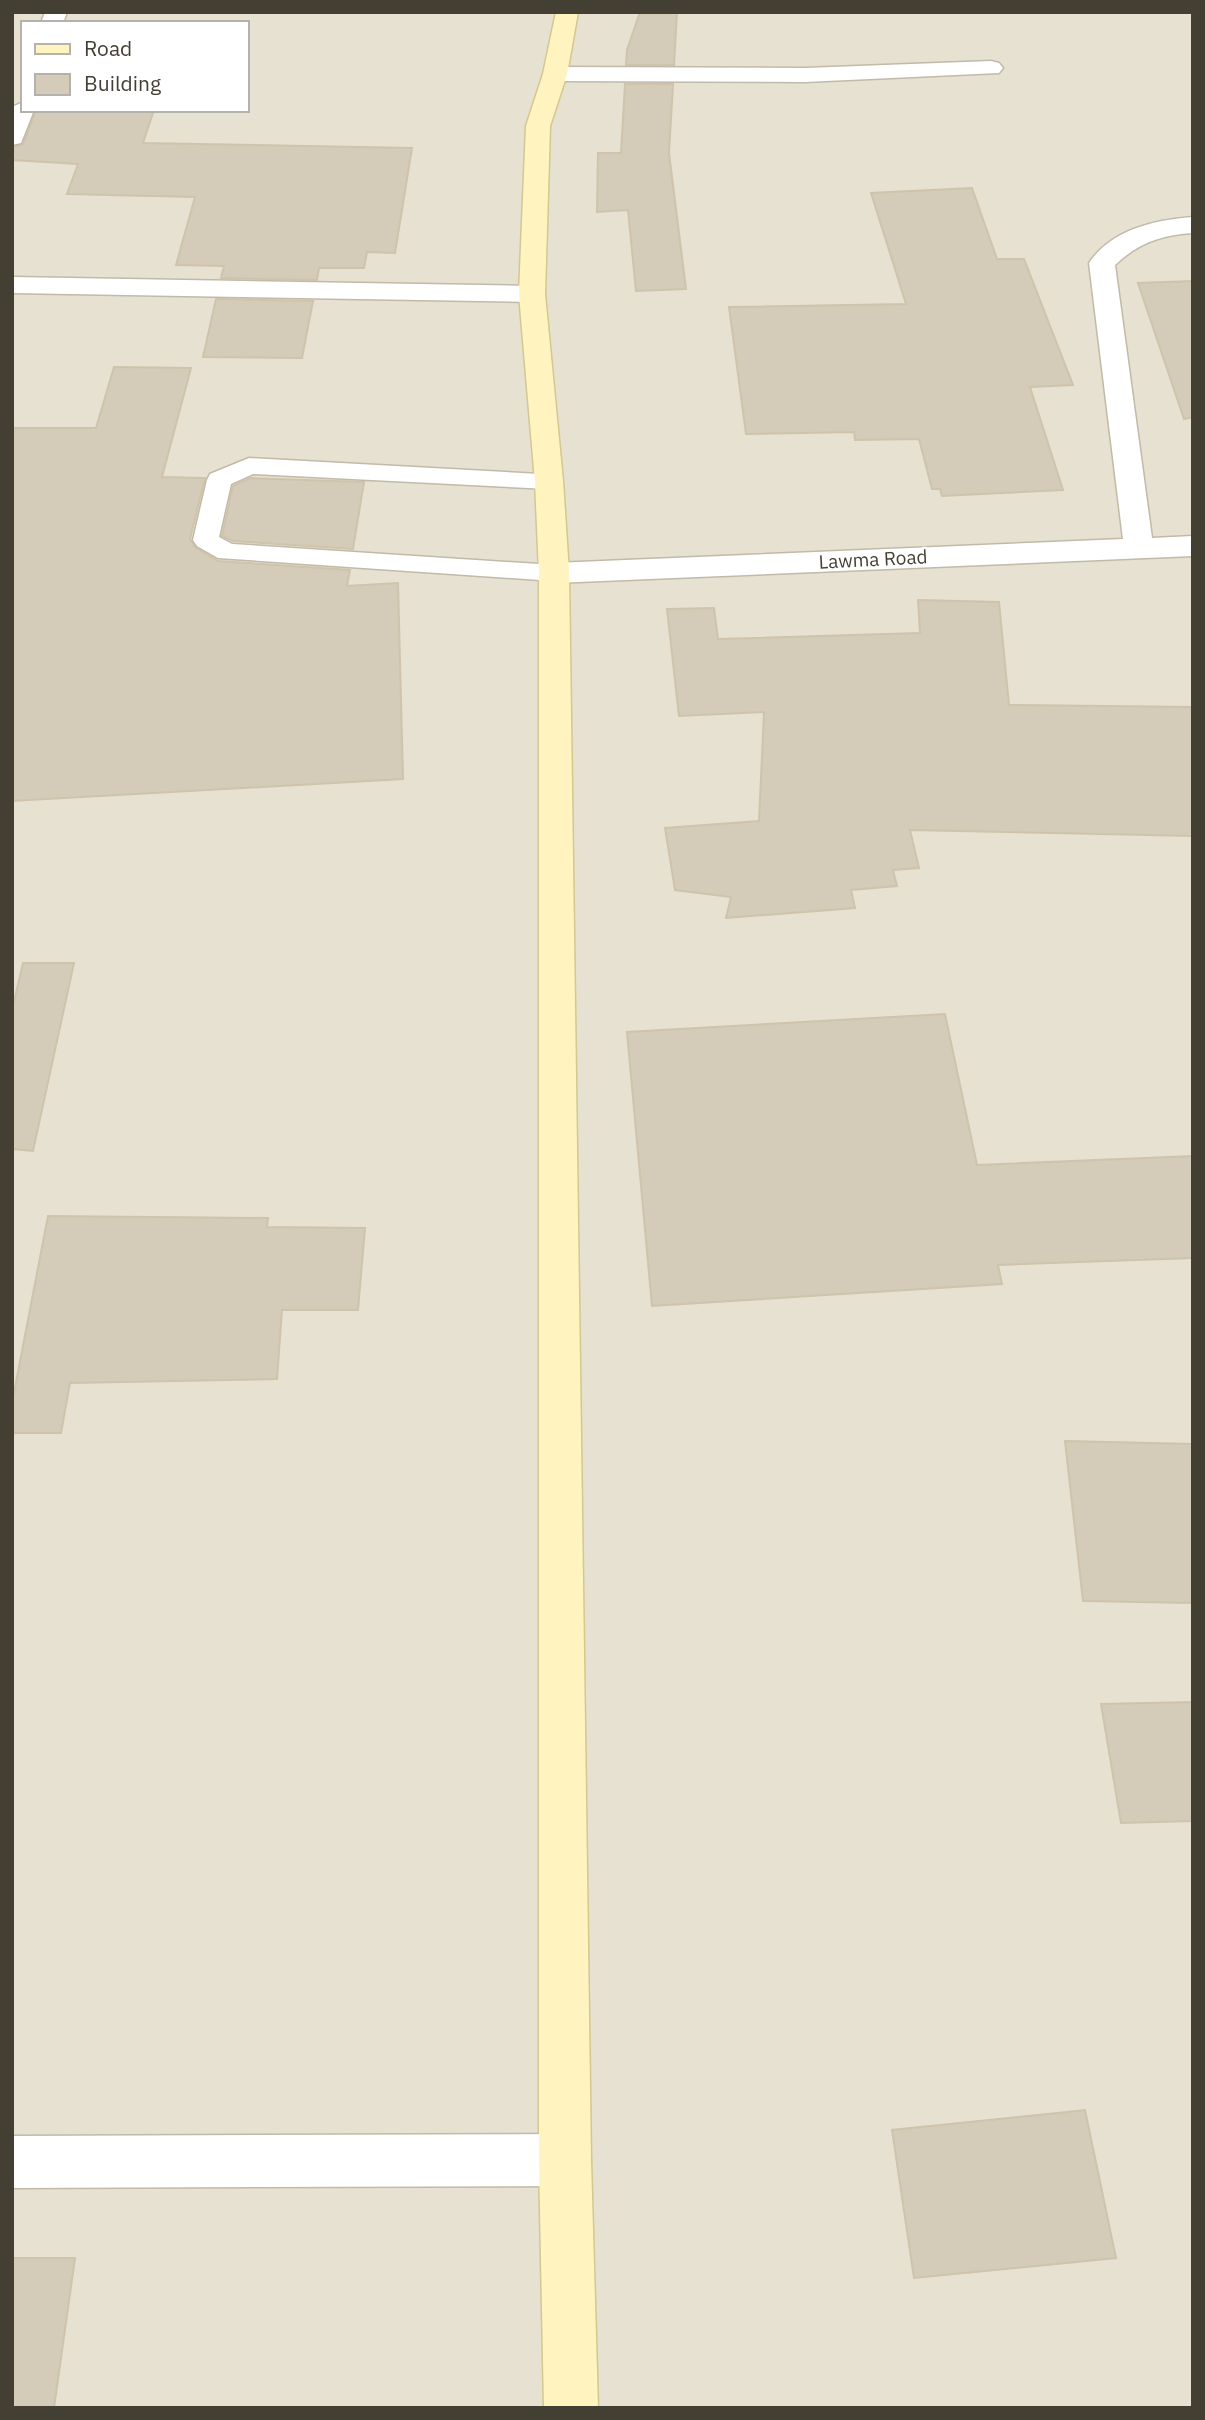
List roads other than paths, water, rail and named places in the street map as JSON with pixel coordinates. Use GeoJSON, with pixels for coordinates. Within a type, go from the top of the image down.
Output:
{"type":"FeatureCollection","features":[{"type":"Feature","properties":{"kind":"main road"},"geometry":{"type":"LineString","coordinates":[[567,12],[555,74],[538,126],[532,294],[549,481],[554,573],[565,2160],[570,2408]]}},
{"type":"Feature","properties":{"kind":"street"},"geometry":{"type":"LineString","coordinates":[[555,74],[806,75],[991,68]]}},
{"type":"Feature","properties":{"kind":"street"},"geometry":{"type":"LineString","coordinates":[[12,138],[22,112]]}},
{"type":"Feature","properties":{"kind":"street"},"geometry":{"type":"LineString","coordinates":[[1139,548],[1102,263],[1132,237],[1161,227],[1193,225]]}},
{"type":"Feature","properties":{"kind":"street"},"geometry":{"type":"LineString","coordinates":[[12,285],[532,294]]}},
{"type":"Feature","properties":{"kind":"street","name":"Lawma Road"},"geometry":{"type":"LineString","coordinates":[[554,573],[1193,546]]}},
{"type":"Feature","properties":{"kind":"street"},"geometry":{"type":"LineString","coordinates":[[12,2162],[565,2160]]}},
{"type":"Feature","properties":{"kind":"lane"},"geometry":{"type":"LineString","coordinates":[[549,481],[249,466],[219,480],[206,540],[227,552],[554,573]]}}]}
